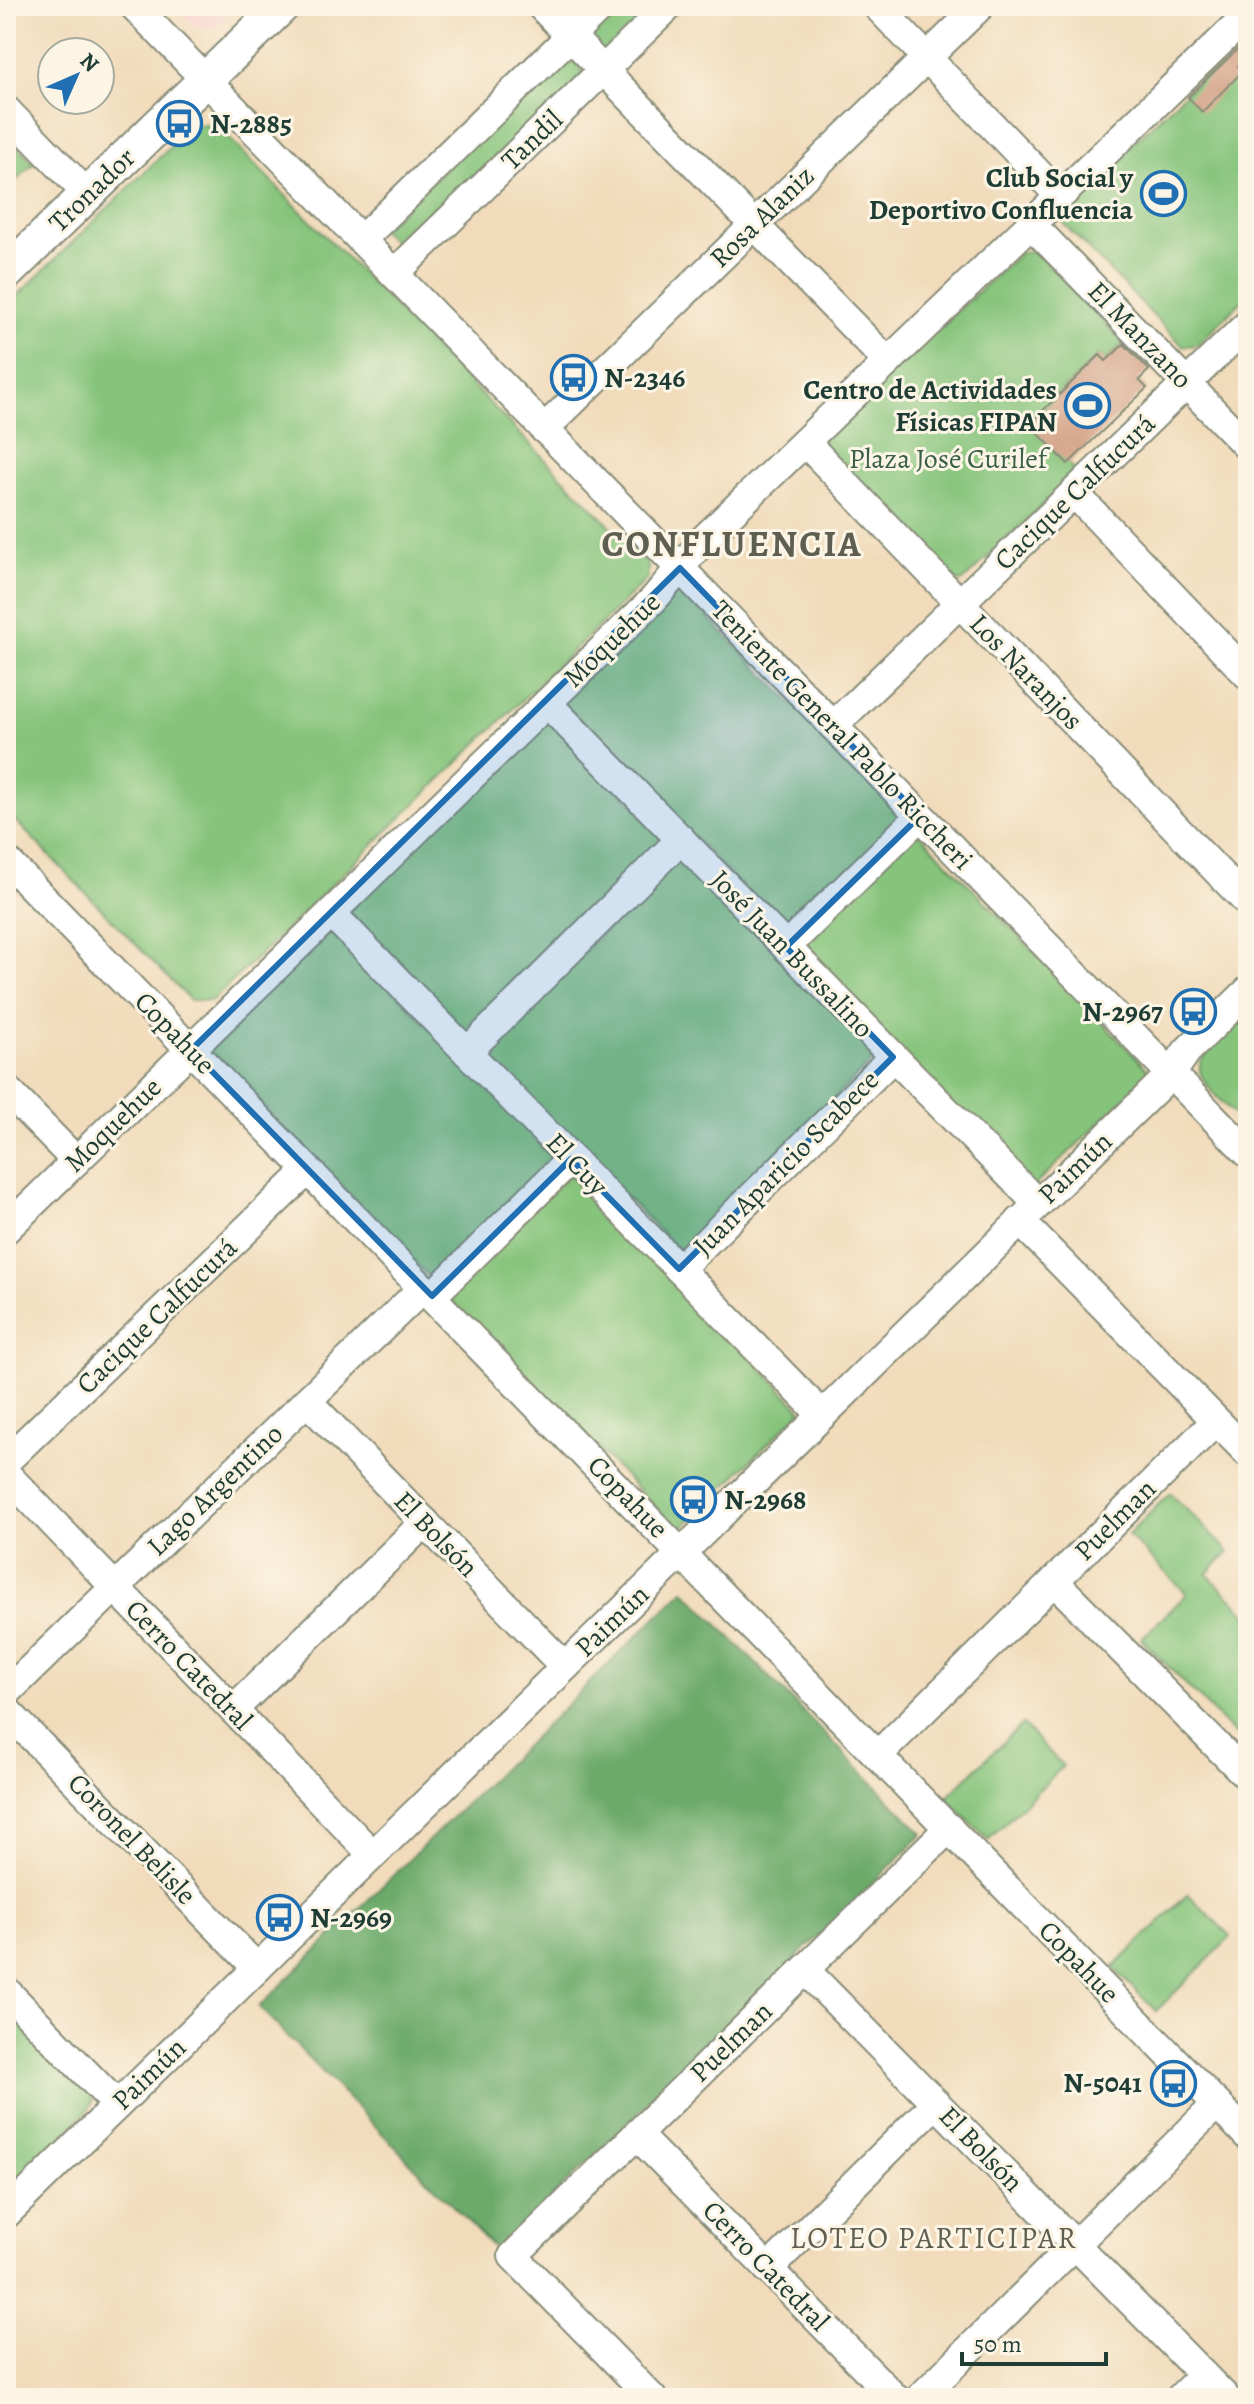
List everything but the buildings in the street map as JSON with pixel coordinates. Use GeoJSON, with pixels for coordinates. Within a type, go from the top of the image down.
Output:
{"type":"FeatureCollection","features":[{"type":"Feature","properties":{"kind":"main road","name":"Tronador"},"geometry":{"type":"LineString","coordinates":[[6,273],[282,6]]}},
{"type":"Feature","properties":{"kind":"street","name":"Teniente General Pablo Riccheri"},"geometry":{"type":"LineString","coordinates":[[134,6],[1248,1153]]}},
{"type":"Feature","properties":{"kind":"street"},"geometry":{"type":"LineString","coordinates":[[541,6],[888,362]]}},
{"type":"Feature","properties":{"kind":"street","name":"Tandil"},"geometry":{"type":"LineString","coordinates":[[361,240],[601,6]]}},
{"type":"Feature","properties":{"kind":"street","name":"Tandil"},"geometry":{"type":"LineString","coordinates":[[394,274],[669,6]]}},
{"type":"Feature","properties":{"kind":"street"},"geometry":{"type":"LineString","coordinates":[[877,6],[1060,196]]}},
{"type":"Feature","properties":{"kind":"street","name":"Rosa Alaniz"},"geometry":{"type":"LineString","coordinates":[[544,429],[980,6]]}},
{"type":"Feature","properties":{"kind":"street","name":"Moquehue"},"geometry":{"type":"LineString","coordinates":[[6,1229],[654,599],[704,539],[1060,196],[1235,15]]}},
{"type":"Feature","properties":{"kind":"street"},"geometry":{"type":"LineString","coordinates":[[6,110],[87,194]]}},
{"type":"Feature","properties":{"kind":"street","name":"El Manzano"},"geometry":{"type":"LineString","coordinates":[[1031,224],[1248,447]]}},
{"type":"Feature","properties":{"kind":"street","name":"Cacique Calfucurá"},"geometry":{"type":"LineString","coordinates":[[833,726],[1248,324]]}},
{"type":"Feature","properties":{"kind":"street","name":"Los Naranjos"},"geometry":{"type":"LineString","coordinates":[[805,442],[1248,903]]}},
{"type":"Feature","properties":{"kind":"street"},"geometry":{"type":"LineString","coordinates":[[1074,493],[1248,675]]}},
{"type":"Feature","properties":{"kind":"street","name":"José Juan Bussalino"},"geometry":{"type":"LineString","coordinates":[[547,703],[893,1057],[1029,1213],[1248,1453]]}},
{"type":"Feature","properties":{"kind":"street"},"geometry":{"type":"LineString","coordinates":[[786,947],[920,816]]}},
{"type":"Feature","properties":{"kind":"street"},"geometry":{"type":"LineString","coordinates":[[467,1052],[681,839]]}},
{"type":"Feature","properties":{"kind":"street","name":"Copahue"},"geometry":{"type":"LineString","coordinates":[[6,860],[1217,2104],[1246,2130]]}},
{"type":"Feature","properties":{"kind":"street","name":"El Cuy"},"geometry":{"type":"LineString","coordinates":[[331,913],[822,1415]]}},
{"type":"Feature","properties":{"kind":"street","name":"Paimún"},"geometry":{"type":"LineString","coordinates":[[6,2214],[1171,1074],[1192,1045],[1248,991]]}},
{"type":"Feature","properties":{"kind":"street","name":"Juan Aparicio Scabece"},"geometry":{"type":"LineString","coordinates":[[679,1269],[893,1057]]}},
{"type":"Feature","properties":{"kind":"street"},"geometry":{"type":"LineString","coordinates":[[6,1089],[76,1161]]}},
{"type":"Feature","properties":{"kind":"street","name":"Lago Argentino"},"geometry":{"type":"LineString","coordinates":[[6,1693],[307,1401],[571,1159]]}},
{"type":"Feature","properties":{"kind":"street","name":"Cacique Calfucurá"},"geometry":{"type":"LineString","coordinates":[[6,1461],[308,1170]]}},
{"type":"Feature","properties":{"kind":"street","name":"El Bolsón"},"geometry":{"type":"LineString","coordinates":[[307,1401],[565,1667]]}},
{"type":"Feature","properties":{"kind":"street","name":"Puelman"},"geometry":{"type":"LineString","coordinates":[[878,1755],[1216,1421]]}},
{"type":"Feature","properties":{"kind":"street","name":"Cerro Catedral"},"geometry":{"type":"LineString","coordinates":[[6,1474],[373,1855]]}},
{"type":"Feature","properties":{"kind":"street"},"geometry":{"type":"LineString","coordinates":[[233,1710],[425,1522]]}},
{"type":"Feature","properties":{"kind":"street"},"geometry":{"type":"LineString","coordinates":[[1054,1581],[1248,1777]]}},
{"type":"Feature","properties":{"kind":"street","name":"Coronel Belisle"},"geometry":{"type":"LineString","coordinates":[[6,1710],[257,1968]]}},
{"type":"Feature","properties":{"kind":"street","name":"Puelman"},"geometry":{"type":"LineString","coordinates":[[652,2398],[513,2256],[949,1828]]}},
{"type":"Feature","properties":{"kind":"street","name":"El Bolsón"},"geometry":{"type":"LineString","coordinates":[[805,1970],[1225,2397]]}},
{"type":"Feature","properties":{"kind":"street"},"geometry":{"type":"LineString","coordinates":[[6,1991],[117,2105]]}},
{"type":"Feature","properties":{"kind":"street"},"geometry":{"type":"LineString","coordinates":[[768,2269],[936,2103]]}},
{"type":"Feature","properties":{"kind":"street"},"geometry":{"type":"LineString","coordinates":[[920,2398],[1217,2104]]}},
{"type":"Feature","properties":{"kind":"street","name":"Cerro Catedral"},"geometry":{"type":"LineString","coordinates":[[637,2135],[895,2398]]}},
{"type":"Feature","properties":{"kind":"street"},"geometry":{"type":"LineString","coordinates":[[1180,2398],[1203,2375]]}},
{"type":"Feature","properties":{"kind":"highlighted area"},"geometry":{"type":"Polygon","coordinates":[[[680,568],[920,816],[786,947],[893,1057],[679,1269],[571,1159],[432,1296],[191,1050],[680,568]]]}},
{"type":"Feature","properties":{"kind":"shaded area"},"geometry":{"type":"Polygon","coordinates":[[[175,6],[237,6],[214,28],[196,27],[175,6]]]}},
{"type":"Feature","properties":{"kind":"green space"},"geometry":{"type":"Polygon","coordinates":[[[615,6],[659,6],[605,58],[584,36],[615,6]]]}},
{"type":"Feature","properties":{"kind":"green space","name":"Club Social y Deportivo Confluencia"},"geometry":{"type":"Polygon","coordinates":[[[1248,33],[1248,295],[1197,345],[1183,346],[1063,223],[1062,211],[1248,33]]]}},
{"type":"Feature","properties":{"kind":"green space"},"geometry":{"type":"Polygon","coordinates":[[[566,53],[588,76],[403,252],[381,230],[566,53]]]}},
{"type":"Feature","properties":{"kind":"green space"},"geometry":{"type":"Polygon","coordinates":[[[193,125],[216,125],[648,564],[648,578],[212,1001],[190,1000],[6,811],[6,307],[193,125]]]}},
{"type":"Feature","properties":{"kind":"green space"},"geometry":{"type":"Polygon","coordinates":[[[6,134],[34,163],[6,190],[6,134]]]}},
{"type":"Feature","properties":{"kind":"green space","name":"Plaza José Curilef"},"geometry":{"type":"Polygon","coordinates":[[[1035,251],[1124,343],[1106,361],[1099,355],[1029,423],[1077,472],[963,581],[958,582],[827,454],[822,436],[1021,252],[1035,251]]]}},
{"type":"Feature","properties":{"kind":"green space"},"geometry":{"type":"Polygon","coordinates":[[[678,587],[905,819],[788,934],[561,702],[678,587]]]}},
{"type":"Feature","properties":{"kind":"green space"},"geometry":{"type":"Polygon","coordinates":[[[546,715],[666,838],[468,1033],[347,911],[546,715]]]}},
{"type":"Feature","properties":{"kind":"green space"},"geometry":{"type":"Polygon","coordinates":[[[917,831],[1151,1073],[1032,1188],[799,945],[917,831]]]}},
{"type":"Feature","properties":{"kind":"green space"},"geometry":{"type":"Polygon","coordinates":[[[681,855],[878,1055],[679,1251],[483,1051],[681,855]]]}},
{"type":"Feature","properties":{"kind":"green space"},"geometry":{"type":"Polygon","coordinates":[[[332,927],[558,1160],[433,1281],[207,1048],[332,927]]]}},
{"type":"Feature","properties":{"kind":"green space"},"geometry":{"type":"Polygon","coordinates":[[[1248,1014],[1248,1127],[1210,1089],[1200,1071],[1200,1064],[1214,1044],[1248,1014]]]}},
{"type":"Feature","properties":{"kind":"green space"},"geometry":{"type":"Polygon","coordinates":[[[569,1174],[802,1410],[679,1531],[446,1295],[569,1174]]]}},
{"type":"Feature","properties":{"kind":"green space"},"geometry":{"type":"Polygon","coordinates":[[[1170,1493],[1229,1552],[1207,1574],[1248,1615],[1248,1747],[1141,1639],[1187,1594],[1128,1535],[1170,1493]]]}},
{"type":"Feature","properties":{"kind":"green space"},"geometry":{"type":"Polygon","coordinates":[[[684,1590],[923,1834],[497,2251],[259,2007],[684,1590]]]}},
{"type":"Feature","properties":{"kind":"green space"},"geometry":{"type":"Polygon","coordinates":[[[1022,1724],[1063,1766],[988,1840],[946,1798],[1022,1724]]]}},
{"type":"Feature","properties":{"kind":"green space"},"geometry":{"type":"Polygon","coordinates":[[[1188,1894],[1231,1937],[1156,2011],[1113,1968],[1188,1894]]]}},
{"type":"Feature","properties":{"kind":"green space"},"geometry":{"type":"Polygon","coordinates":[[[6,2004],[92,2095],[93,2101],[86,2113],[6,2191],[6,2004]]]}},
{"type":"Feature","properties":{"kind":"place","name":"N-2885"},"geometry":{"type":"Point","coordinates":[179,124]}},
{"type":"Feature","properties":{"kind":"place","name":"Club Social y Deportivo Confluencia"},"geometry":{"type":"Point","coordinates":[1164,194]}},
{"type":"Feature","properties":{"kind":"place","name":"N-2346"},"geometry":{"type":"Point","coordinates":[573,378]}},
{"type":"Feature","properties":{"kind":"place","name":"Centro de Actividades Físicas FIPAN"},"geometry":{"type":"Point","coordinates":[1088,406]}},
{"type":"Feature","properties":{"kind":"place","name":"N-2967"},"geometry":{"type":"Point","coordinates":[1194,1012]}},
{"type":"Feature","properties":{"kind":"place","name":"N-2968"},"geometry":{"type":"Point","coordinates":[693,1500]}},
{"type":"Feature","properties":{"kind":"place","name":"N-2969"},"geometry":{"type":"Point","coordinates":[279,1918]}},
{"type":"Feature","properties":{"kind":"place","name":"N-5041"},"geometry":{"type":"Point","coordinates":[1173,2083]}},
{"type":"Feature","properties":{"kind":"district","name":"CONFLUENCIA"},"geometry":{"type":"Point","coordinates":[732,543]}},
{"type":"Feature","properties":{"kind":"district","name":"LOTEO PARTICIPAR"},"geometry":{"type":"Point","coordinates":[934,2238]}}]}
